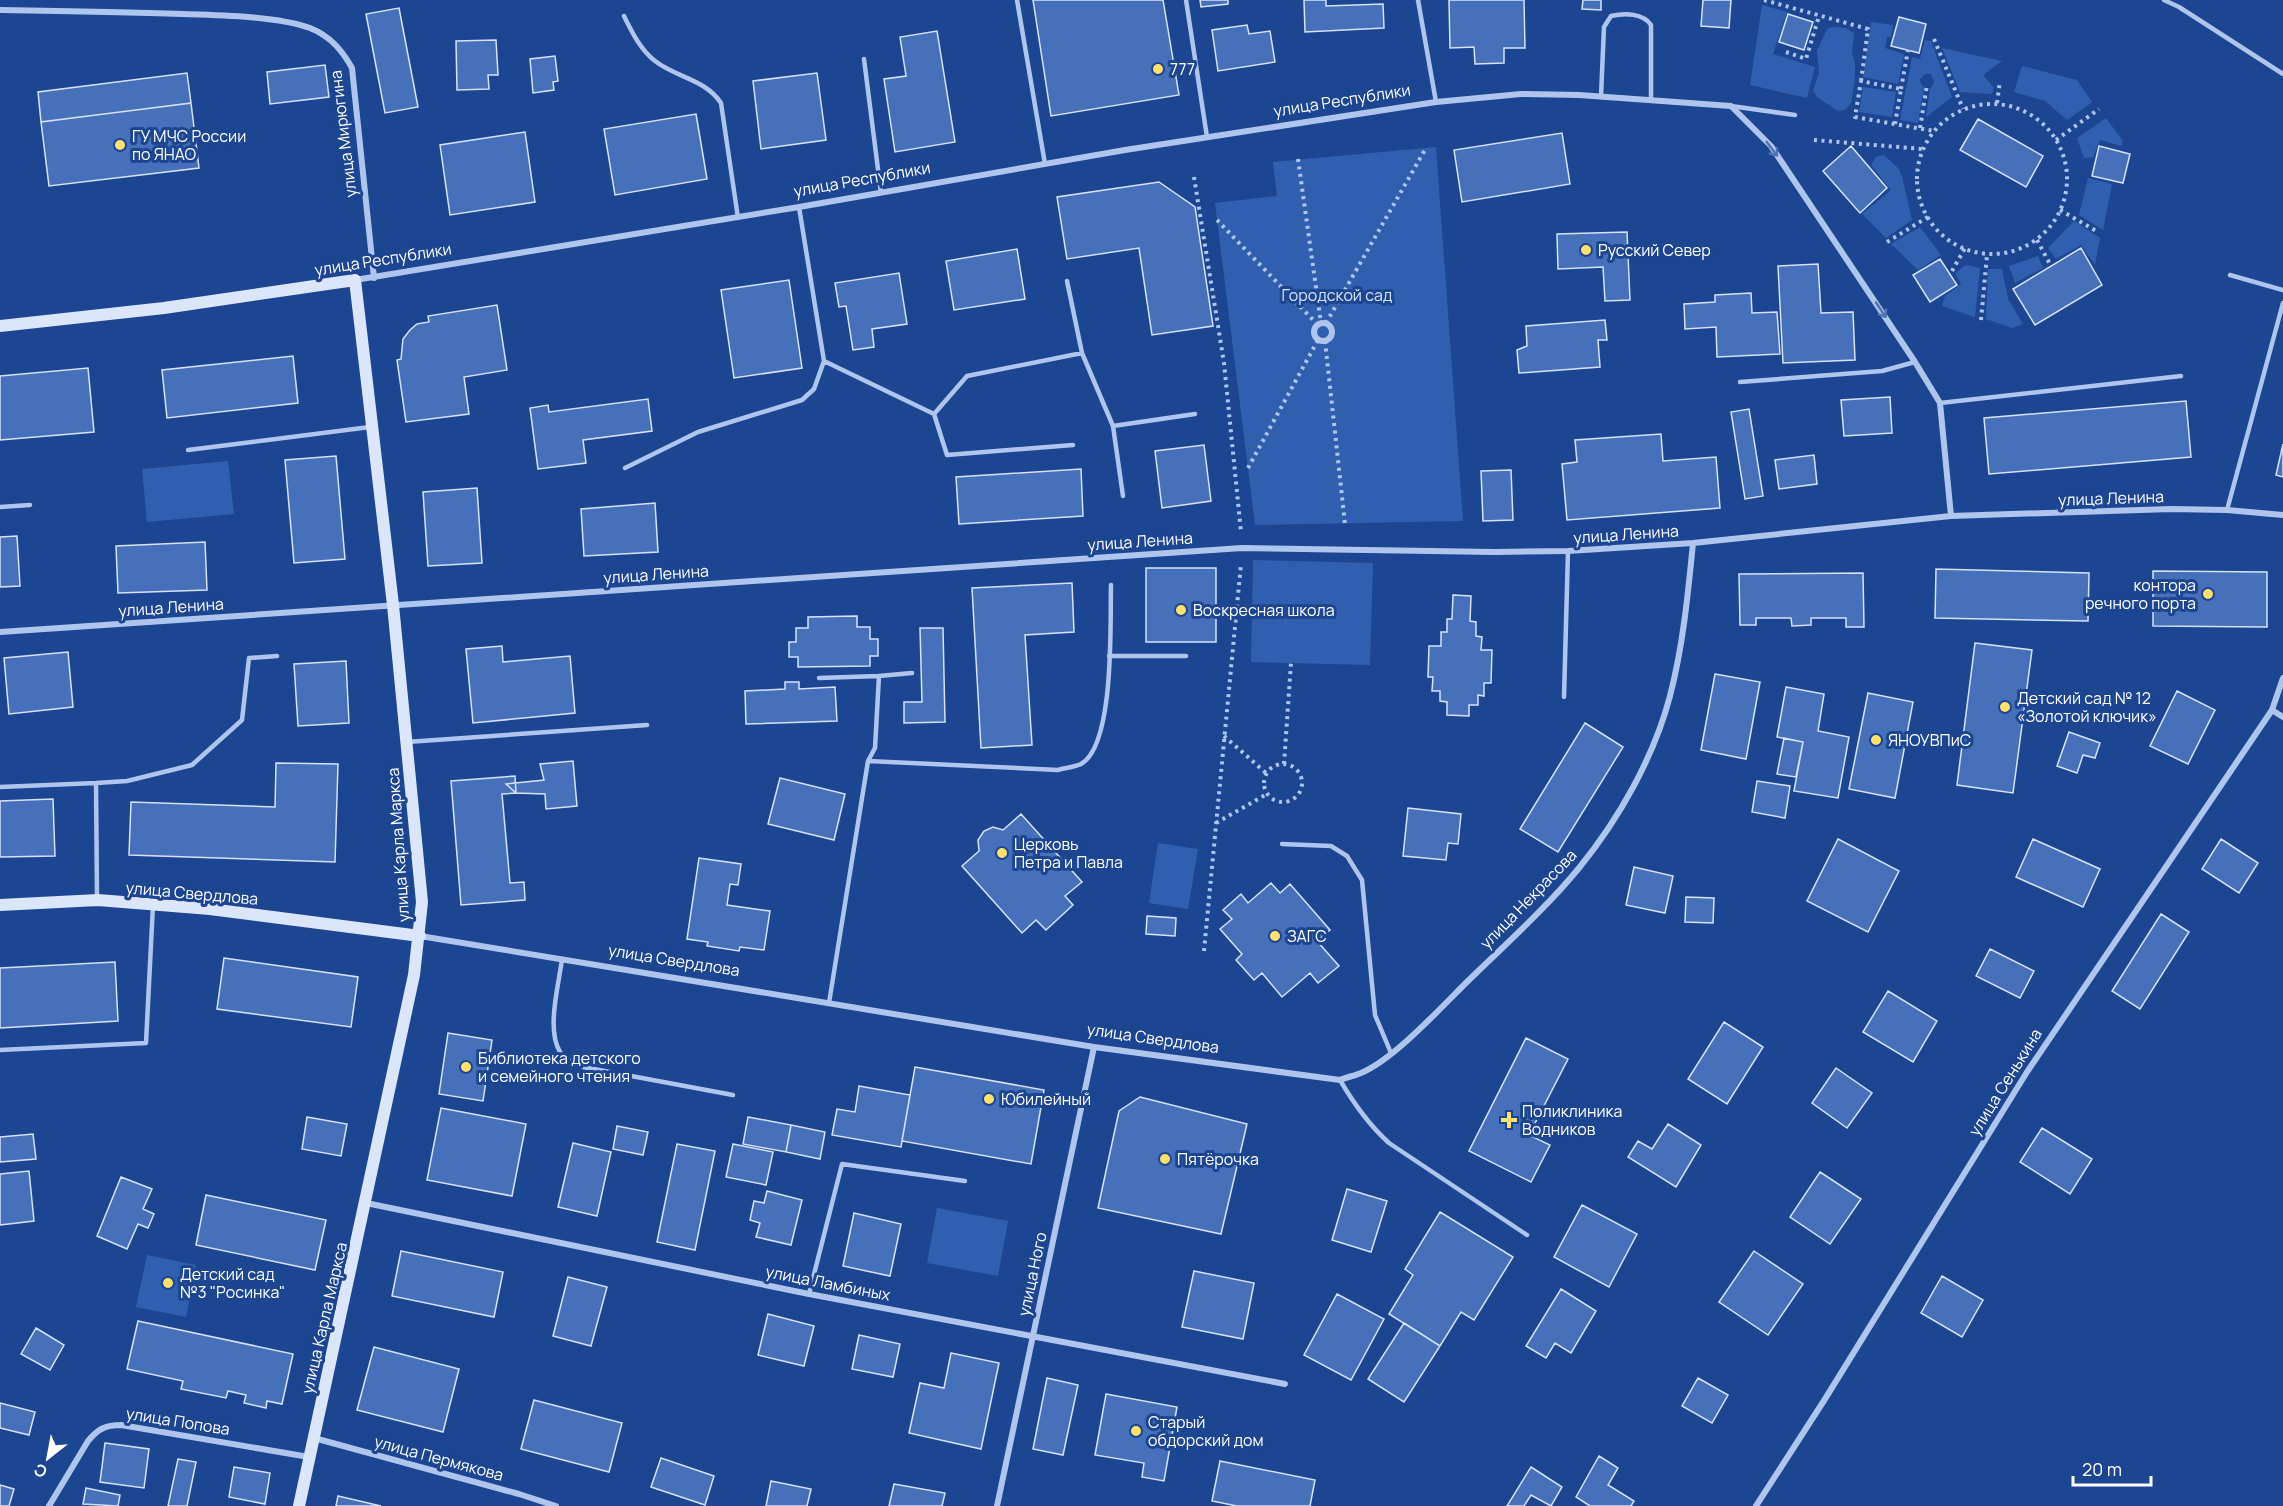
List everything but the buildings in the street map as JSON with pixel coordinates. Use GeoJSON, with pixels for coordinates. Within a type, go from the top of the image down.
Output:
{"type":"FeatureCollection","features":[{"type":"Feature","properties":{"kind":"street","name":"улица Мирюгина"},"geometry":{"type":"LineString","coordinates":[[0,10],[226,15],[310,28],[327,37],[342,51],[352,68],[374,278]]}},
{"type":"Feature","properties":{"kind":"street","name":"улица Республики"},"geometry":{"type":"LineString","coordinates":[[0,326],[164,308],[374,278],[1207,137],[1436,102],[1521,94],[1601,96],[1731,106]]}},
{"type":"Feature","properties":{"kind":"street"},"geometry":{"type":"LineString","coordinates":[[1731,106],[1771,146],[1940,403],[1950,516]]}},
{"type":"Feature","properties":{"kind":"street","name":"улица Карла Маркса"},"geometry":{"type":"LineString","coordinates":[[299,1506],[414,975],[422,902],[374,427],[355,280]]}},
{"type":"Feature","properties":{"kind":"street"},"geometry":{"type":"LineString","coordinates":[[1321,324],[1333,331],[1331,337],[1322,341],[1313,333],[1321,324]]}},
{"type":"Feature","properties":{"kind":"street","name":"улица Ленина"},"geometry":{"type":"LineString","coordinates":[[0,632],[1242,548],[1568,551],[1693,543],[1950,516],[2171,509],[2227,510],[2283,515]]}},
{"type":"Feature","properties":{"kind":"street","name":"улица Некрасова"},"geometry":{"type":"LineString","coordinates":[[1340,1080],[1363,1072],[1391,1053],[1551,899],[1580,868],[1623,804],[1653,744],[1669,698],[1686,608],[1693,543]]}},
{"type":"Feature","properties":{"kind":"street","name":"улица Сенькина"},"geometry":{"type":"LineString","coordinates":[[1756,1506],[1825,1399],[2026,1072],[2272,710],[2283,678]]}},
{"type":"Feature","properties":{"kind":"street"},"geometry":{"type":"LineString","coordinates":[[2272,710],[2283,717]]}},
{"type":"Feature","properties":{"kind":"street","name":"улица Свердлова"},"geometry":{"type":"LineString","coordinates":[[0,905],[98,900],[210,909],[420,936],[1094,1047],[1340,1080]]}},
{"type":"Feature","properties":{"kind":"street","name":"улица Ного"},"geometry":{"type":"LineString","coordinates":[[997,1506],[1094,1047]]}},
{"type":"Feature","properties":{"kind":"street","name":"улица Ламбиных"},"geometry":{"type":"LineString","coordinates":[[366,1203],[809,1294],[1285,1384]]}},
{"type":"Feature","properties":{"kind":"street","name":"улица Попова"},"geometry":{"type":"LineString","coordinates":[[49,1506],[88,1441],[95,1432],[107,1425],[121,1425],[309,1457]]}},
{"type":"Feature","properties":{"kind":"street","name":"улица Пермякова"},"geometry":{"type":"LineString","coordinates":[[313,1438],[556,1506]]}},
{"type":"Feature","properties":{"kind":"lane"},"geometry":{"type":"LineString","coordinates":[[1017,0],[1045,164]]}},
{"type":"Feature","properties":{"kind":"lane"},"geometry":{"type":"LineString","coordinates":[[1185,0],[1207,137]]}},
{"type":"Feature","properties":{"kind":"lane"},"geometry":{"type":"LineString","coordinates":[[1418,0],[1436,102]]}},
{"type":"Feature","properties":{"kind":"lane"},"geometry":{"type":"LineString","coordinates":[[2164,0],[2179,7],[2283,74]]}},
{"type":"Feature","properties":{"kind":"lane"},"geometry":{"type":"LineString","coordinates":[[1601,96],[1604,27],[1611,16],[1618,14],[1640,16],[1648,20],[1651,25],[1650,99]]}},
{"type":"Feature","properties":{"kind":"lane"},"geometry":{"type":"LineString","coordinates":[[624,16],[635,38],[657,62],[704,86],[714,93],[721,103],[738,218]]}},
{"type":"Feature","properties":{"kind":"lane"},"geometry":{"type":"LineString","coordinates":[[864,59],[881,193]]}},
{"type":"Feature","properties":{"kind":"lane"},"geometry":{"type":"LineString","coordinates":[[1731,106],[1795,115]]}},
{"type":"Feature","properties":{"kind":"lane"},"geometry":{"type":"LineString","coordinates":[[625,468],[698,432],[802,400],[814,389],[824,361],[799,207]]}},
{"type":"Feature","properties":{"kind":"lane"},"geometry":{"type":"LineString","coordinates":[[2230,275],[2283,290]]}},
{"type":"Feature","properties":{"kind":"lane"},"geometry":{"type":"LineString","coordinates":[[1066,281],[1082,353],[1113,426],[1123,496]]}},
{"type":"Feature","properties":{"kind":"lane"},"geometry":{"type":"LineString","coordinates":[[2227,510],[2283,303]]}},
{"type":"Feature","properties":{"kind":"lane"},"geometry":{"type":"LineString","coordinates":[[934,414],[967,376],[1082,353]]}},
{"type":"Feature","properties":{"kind":"lane"},"geometry":{"type":"LineString","coordinates":[[824,361],[934,414],[947,455],[1073,445]]}},
{"type":"Feature","properties":{"kind":"lane"},"geometry":{"type":"LineString","coordinates":[[1740,382],[1882,372],[1915,362]]}},
{"type":"Feature","properties":{"kind":"lane"},"geometry":{"type":"LineString","coordinates":[[1940,403],[2181,376]]}},
{"type":"Feature","properties":{"kind":"lane"},"geometry":{"type":"LineString","coordinates":[[1113,426],[1196,414]]}},
{"type":"Feature","properties":{"kind":"lane"},"geometry":{"type":"LineString","coordinates":[[188,450],[374,427]]}},
{"type":"Feature","properties":{"kind":"lane"},"geometry":{"type":"LineString","coordinates":[[0,507],[30,505]]}},
{"type":"Feature","properties":{"kind":"lane"},"geometry":{"type":"LineString","coordinates":[[1564,697],[1568,551]]}},
{"type":"Feature","properties":{"kind":"lane"},"geometry":{"type":"LineString","coordinates":[[868,761],[1058,770],[1082,764],[1098,742],[1105,717],[1111,585]]}},
{"type":"Feature","properties":{"kind":"lane"},"geometry":{"type":"LineString","coordinates":[[0,787],[127,781],[192,765],[242,720],[249,658],[277,656]]}},
{"type":"Feature","properties":{"kind":"lane"},"geometry":{"type":"LineString","coordinates":[[1109,656],[1186,656]]}},
{"type":"Feature","properties":{"kind":"lane"},"geometry":{"type":"LineString","coordinates":[[819,678],[912,674]]}},
{"type":"Feature","properties":{"kind":"lane"},"geometry":{"type":"LineString","coordinates":[[829,1003],[868,761],[875,748],[879,676]]}},
{"type":"Feature","properties":{"kind":"lane"},"geometry":{"type":"LineString","coordinates":[[407,742],[647,725]]}},
{"type":"Feature","properties":{"kind":"lane"},"geometry":{"type":"LineString","coordinates":[[96,783],[98,900]]}},
{"type":"Feature","properties":{"kind":"lane"},"geometry":{"type":"LineString","coordinates":[[1282,844],[1331,846],[1347,856],[1362,880],[1375,1015],[1391,1053]]}},
{"type":"Feature","properties":{"kind":"lane"},"geometry":{"type":"LineString","coordinates":[[0,1050],[146,1042],[153,905]]}},
{"type":"Feature","properties":{"kind":"lane"},"geometry":{"type":"LineString","coordinates":[[562,959],[553,1025],[555,1041],[561,1053],[570,1062],[583,1067],[733,1095]]}},
{"type":"Feature","properties":{"kind":"lane"},"geometry":{"type":"LineString","coordinates":[[1340,1080],[1357,1109],[1371,1127],[1389,1143],[1527,1235]]}},
{"type":"Feature","properties":{"kind":"lane"},"geometry":{"type":"LineString","coordinates":[[809,1294],[842,1164],[965,1181]]}},
{"type":"Feature","properties":{"kind":"path"},"geometry":{"type":"LineString","coordinates":[[1764,0],[1868,29],[1855,117],[1934,131]]}},
{"type":"Feature","properties":{"kind":"path"},"geometry":{"type":"LineString","coordinates":[[1786,52],[1806,59],[1819,16]]}},
{"type":"Feature","properties":{"kind":"path"},"geometry":{"type":"LineString","coordinates":[[1934,39],[1963,109]]}},
{"type":"Feature","properties":{"kind":"path"},"geometry":{"type":"LineString","coordinates":[[1895,124],[1908,50]]}},
{"type":"Feature","properties":{"kind":"path"},"geometry":{"type":"LineString","coordinates":[[1861,81],[1901,89]]}},
{"type":"Feature","properties":{"kind":"path"},"geometry":{"type":"LineString","coordinates":[[1997,103],[2000,81]]}},
{"type":"Feature","properties":{"kind":"path"},"geometry":{"type":"LineString","coordinates":[[1920,128],[1927,86]]}},
{"type":"Feature","properties":{"kind":"path"},"geometry":{"type":"LineString","coordinates":[[1997,103],[2028,112],[2053,132],[2065,157],[2067,190],[2056,220],[2037,240],[2014,252],[1987,255],[1957,246],[1936,231],[1921,207],[1916,181],[1922,149],[1938,125],[1963,109],[1997,103]]}},
{"type":"Feature","properties":{"kind":"path"},"geometry":{"type":"LineString","coordinates":[[2056,140],[2099,109]]}},
{"type":"Feature","properties":{"kind":"path"},"geometry":{"type":"LineString","coordinates":[[1814,140],[1922,149]]}},
{"type":"Feature","properties":{"kind":"path"},"geometry":{"type":"LineString","coordinates":[[1321,324],[1426,148]]}},
{"type":"Feature","properties":{"kind":"path"},"geometry":{"type":"LineString","coordinates":[[1298,159],[1321,324]]}},
{"type":"Feature","properties":{"kind":"path"},"geometry":{"type":"LineString","coordinates":[[1194,177],[1224,363],[1242,548],[1204,951]]}},
{"type":"Feature","properties":{"kind":"path"},"geometry":{"type":"LineString","coordinates":[[2060,210],[2098,232]]}},
{"type":"Feature","properties":{"kind":"path"},"geometry":{"type":"LineString","coordinates":[[1887,242],[1928,217]]}},
{"type":"Feature","properties":{"kind":"path"},"geometry":{"type":"LineString","coordinates":[[1217,220],[1321,324]]}},
{"type":"Feature","properties":{"kind":"path"},"geometry":{"type":"LineString","coordinates":[[2037,240],[2051,266]]}},
{"type":"Feature","properties":{"kind":"path"},"geometry":{"type":"LineString","coordinates":[[1952,271],[1965,248]]}},
{"type":"Feature","properties":{"kind":"path"},"geometry":{"type":"LineString","coordinates":[[1981,320],[1987,255]]}},
{"type":"Feature","properties":{"kind":"path"},"geometry":{"type":"LineString","coordinates":[[1248,468],[1322,341]]}},
{"type":"Feature","properties":{"kind":"path"},"geometry":{"type":"LineString","coordinates":[[1322,341],[1345,524]]}},
{"type":"Feature","properties":{"kind":"path"},"geometry":{"type":"LineString","coordinates":[[1284,764],[1291,663]]}},
{"type":"Feature","properties":{"kind":"path"},"geometry":{"type":"LineString","coordinates":[[1224,736],[1266,773]]}},
{"type":"Feature","properties":{"kind":"path"},"geometry":{"type":"LineString","coordinates":[[1284,764],[1292,767],[1298,771],[1302,785],[1299,793],[1291,800],[1280,801],[1267,794],[1264,783],[1266,773],[1273,767],[1284,764]]}},
{"type":"Feature","properties":{"kind":"path"},"geometry":{"type":"LineString","coordinates":[[1216,823],[1267,794]]}},
{"type":"Feature","properties":{"kind":"green space"},"geometry":{"type":"Polygon","coordinates":[[[1762,5],[1787,12],[1773,54],[1815,67],[1807,98],[1750,85],[1762,5]]]}},
{"type":"Feature","properties":{"kind":"green space"},"geometry":{"type":"Polygon","coordinates":[[[1871,22],[1893,25],[1891,37],[1887,37],[1885,48],[1904,54],[1898,84],[1863,77],[1871,22]]]}},
{"type":"Feature","properties":{"kind":"green space"},"geometry":{"type":"Polygon","coordinates":[[[1846,28],[1854,33],[1852,52],[1855,77],[1851,103],[1845,110],[1838,111],[1817,97],[1813,91],[1819,72],[1817,51],[1827,29],[1846,28]]]}},
{"type":"Feature","properties":{"kind":"green space"},"geometry":{"type":"Polygon","coordinates":[[[1925,40],[1931,41],[1952,97],[1926,117],[1930,89],[1934,82],[1931,74],[1925,74],[1919,80],[1924,88],[1918,123],[1900,120],[1912,57],[1920,59],[1925,40]]]}},
{"type":"Feature","properties":{"kind":"green space"},"geometry":{"type":"Polygon","coordinates":[[[1942,48],[2002,61],[1983,75],[1994,88],[1992,94],[1960,92],[1942,48]]]}},
{"type":"Feature","properties":{"kind":"green space"},"geometry":{"type":"Polygon","coordinates":[[[2022,66],[2077,80],[2092,102],[2067,120],[2045,101],[2014,92],[2022,66]]]}},
{"type":"Feature","properties":{"kind":"green space"},"geometry":{"type":"Polygon","coordinates":[[[1863,87],[1896,92],[1892,117],[1859,112],[1863,87]]]}},
{"type":"Feature","properties":{"kind":"green space"},"geometry":{"type":"Polygon","coordinates":[[[2106,118],[2123,141],[2121,146],[2100,140],[2093,157],[2084,158],[2077,138],[2106,118]]]}},
{"type":"Feature","properties":{"kind":"green space","name":"Городской сад"},"geometry":{"type":"Polygon","coordinates":[[[1436,147],[1463,521],[1255,525],[1215,203],[1277,196],[1273,162],[1436,147]]]}},
{"type":"Feature","properties":{"kind":"green space"},"geometry":{"type":"Polygon","coordinates":[[[1884,155],[1898,168],[1902,176],[1912,220],[1886,238],[1862,214],[1891,190],[1871,165],[1876,157],[1884,155]]]}},
{"type":"Feature","properties":{"kind":"green space"},"geometry":{"type":"Polygon","coordinates":[[[2088,178],[2112,184],[2103,230],[2079,215],[2088,178]]]}},
{"type":"Feature","properties":{"kind":"green space"},"geometry":{"type":"Polygon","coordinates":[[[2074,221],[2100,238],[2095,265],[2081,245],[2056,259],[2048,248],[2074,221]]]}},
{"type":"Feature","properties":{"kind":"green space"},"geometry":{"type":"Polygon","coordinates":[[[1920,227],[1941,255],[1918,270],[1891,244],[1920,227]]]}},
{"type":"Feature","properties":{"kind":"green space"},"geometry":{"type":"Polygon","coordinates":[[[2038,256],[2043,268],[2015,283],[2009,266],[2038,256]]]}},
{"type":"Feature","properties":{"kind":"green space"},"geometry":{"type":"Polygon","coordinates":[[[1966,265],[1980,268],[1975,317],[1942,306],[1945,296],[1961,284],[1955,273],[1966,265]]]}},
{"type":"Feature","properties":{"kind":"green space"},"geometry":{"type":"Polygon","coordinates":[[[1988,269],[2002,269],[2008,299],[2023,324],[2012,328],[1986,319],[1988,269]]]}},
{"type":"Feature","properties":{"kind":"green space"},"geometry":{"type":"Polygon","coordinates":[[[228,461],[234,514],[147,522],[142,469],[228,461]]]}},
{"type":"Feature","properties":{"kind":"green space"},"geometry":{"type":"Polygon","coordinates":[[[1253,560],[1373,563],[1370,665],[1251,662],[1253,560]]]}},
{"type":"Feature","properties":{"kind":"green space"},"geometry":{"type":"Polygon","coordinates":[[[1158,843],[1198,849],[1188,909],[1149,903],[1158,843]]]}},
{"type":"Feature","properties":{"kind":"green space"},"geometry":{"type":"Polygon","coordinates":[[[937,1208],[1008,1221],[998,1276],[927,1263],[937,1208]]]}},
{"type":"Feature","properties":{"kind":"green space"},"geometry":{"type":"Polygon","coordinates":[[[147,1255],[196,1265],[186,1317],[136,1307],[147,1255]]]}},
{"type":"Feature","properties":{"kind":"place","name":"777"},"geometry":{"type":"Point","coordinates":[1158,69]}},
{"type":"Feature","properties":{"kind":"place","name":"ГУ МЧС России по ЯНАО"},"geometry":{"type":"Point","coordinates":[120,145]}},
{"type":"Feature","properties":{"kind":"place","name":"Русский Север"},"geometry":{"type":"Point","coordinates":[1586,250]}},
{"type":"Feature","properties":{"kind":"place","name":"контора речного порта"},"geometry":{"type":"Point","coordinates":[2208,594]}},
{"type":"Feature","properties":{"kind":"place","name":"Воскресная школа"},"geometry":{"type":"Point","coordinates":[1181,610]}},
{"type":"Feature","properties":{"kind":"place","name":"Детский сад № 12 «Золотой ключик»"},"geometry":{"type":"Point","coordinates":[2005,707]}},
{"type":"Feature","properties":{"kind":"place","name":"ЯНОУВПиС"},"geometry":{"type":"Point","coordinates":[1876,740]}},
{"type":"Feature","properties":{"kind":"place","name":"Церковь Петра и Павла"},"geometry":{"type":"Point","coordinates":[1002,853]}},
{"type":"Feature","properties":{"kind":"place","name":"ЗАГС"},"geometry":{"type":"Point","coordinates":[1275,936]}},
{"type":"Feature","properties":{"kind":"place","name":"Библиотека детского и семейного чтения"},"geometry":{"type":"Point","coordinates":[466,1067]}},
{"type":"Feature","properties":{"kind":"place","name":"Юбилейный"},"geometry":{"type":"Point","coordinates":[989,1099]}},
{"type":"Feature","properties":{"kind":"place","name":"Поликлиника Водников"},"geometry":{"type":"Point","coordinates":[1509,1120]}},
{"type":"Feature","properties":{"kind":"place","name":"Пятёрочка"},"geometry":{"type":"Point","coordinates":[1165,1159]}},
{"type":"Feature","properties":{"kind":"place","name":"Детский сад №3 \"Росинка\""},"geometry":{"type":"Point","coordinates":[168,1283]}},
{"type":"Feature","properties":{"kind":"place","name":"Старый обдорский дом"},"geometry":{"type":"Point","coordinates":[1136,1431]}}]}
